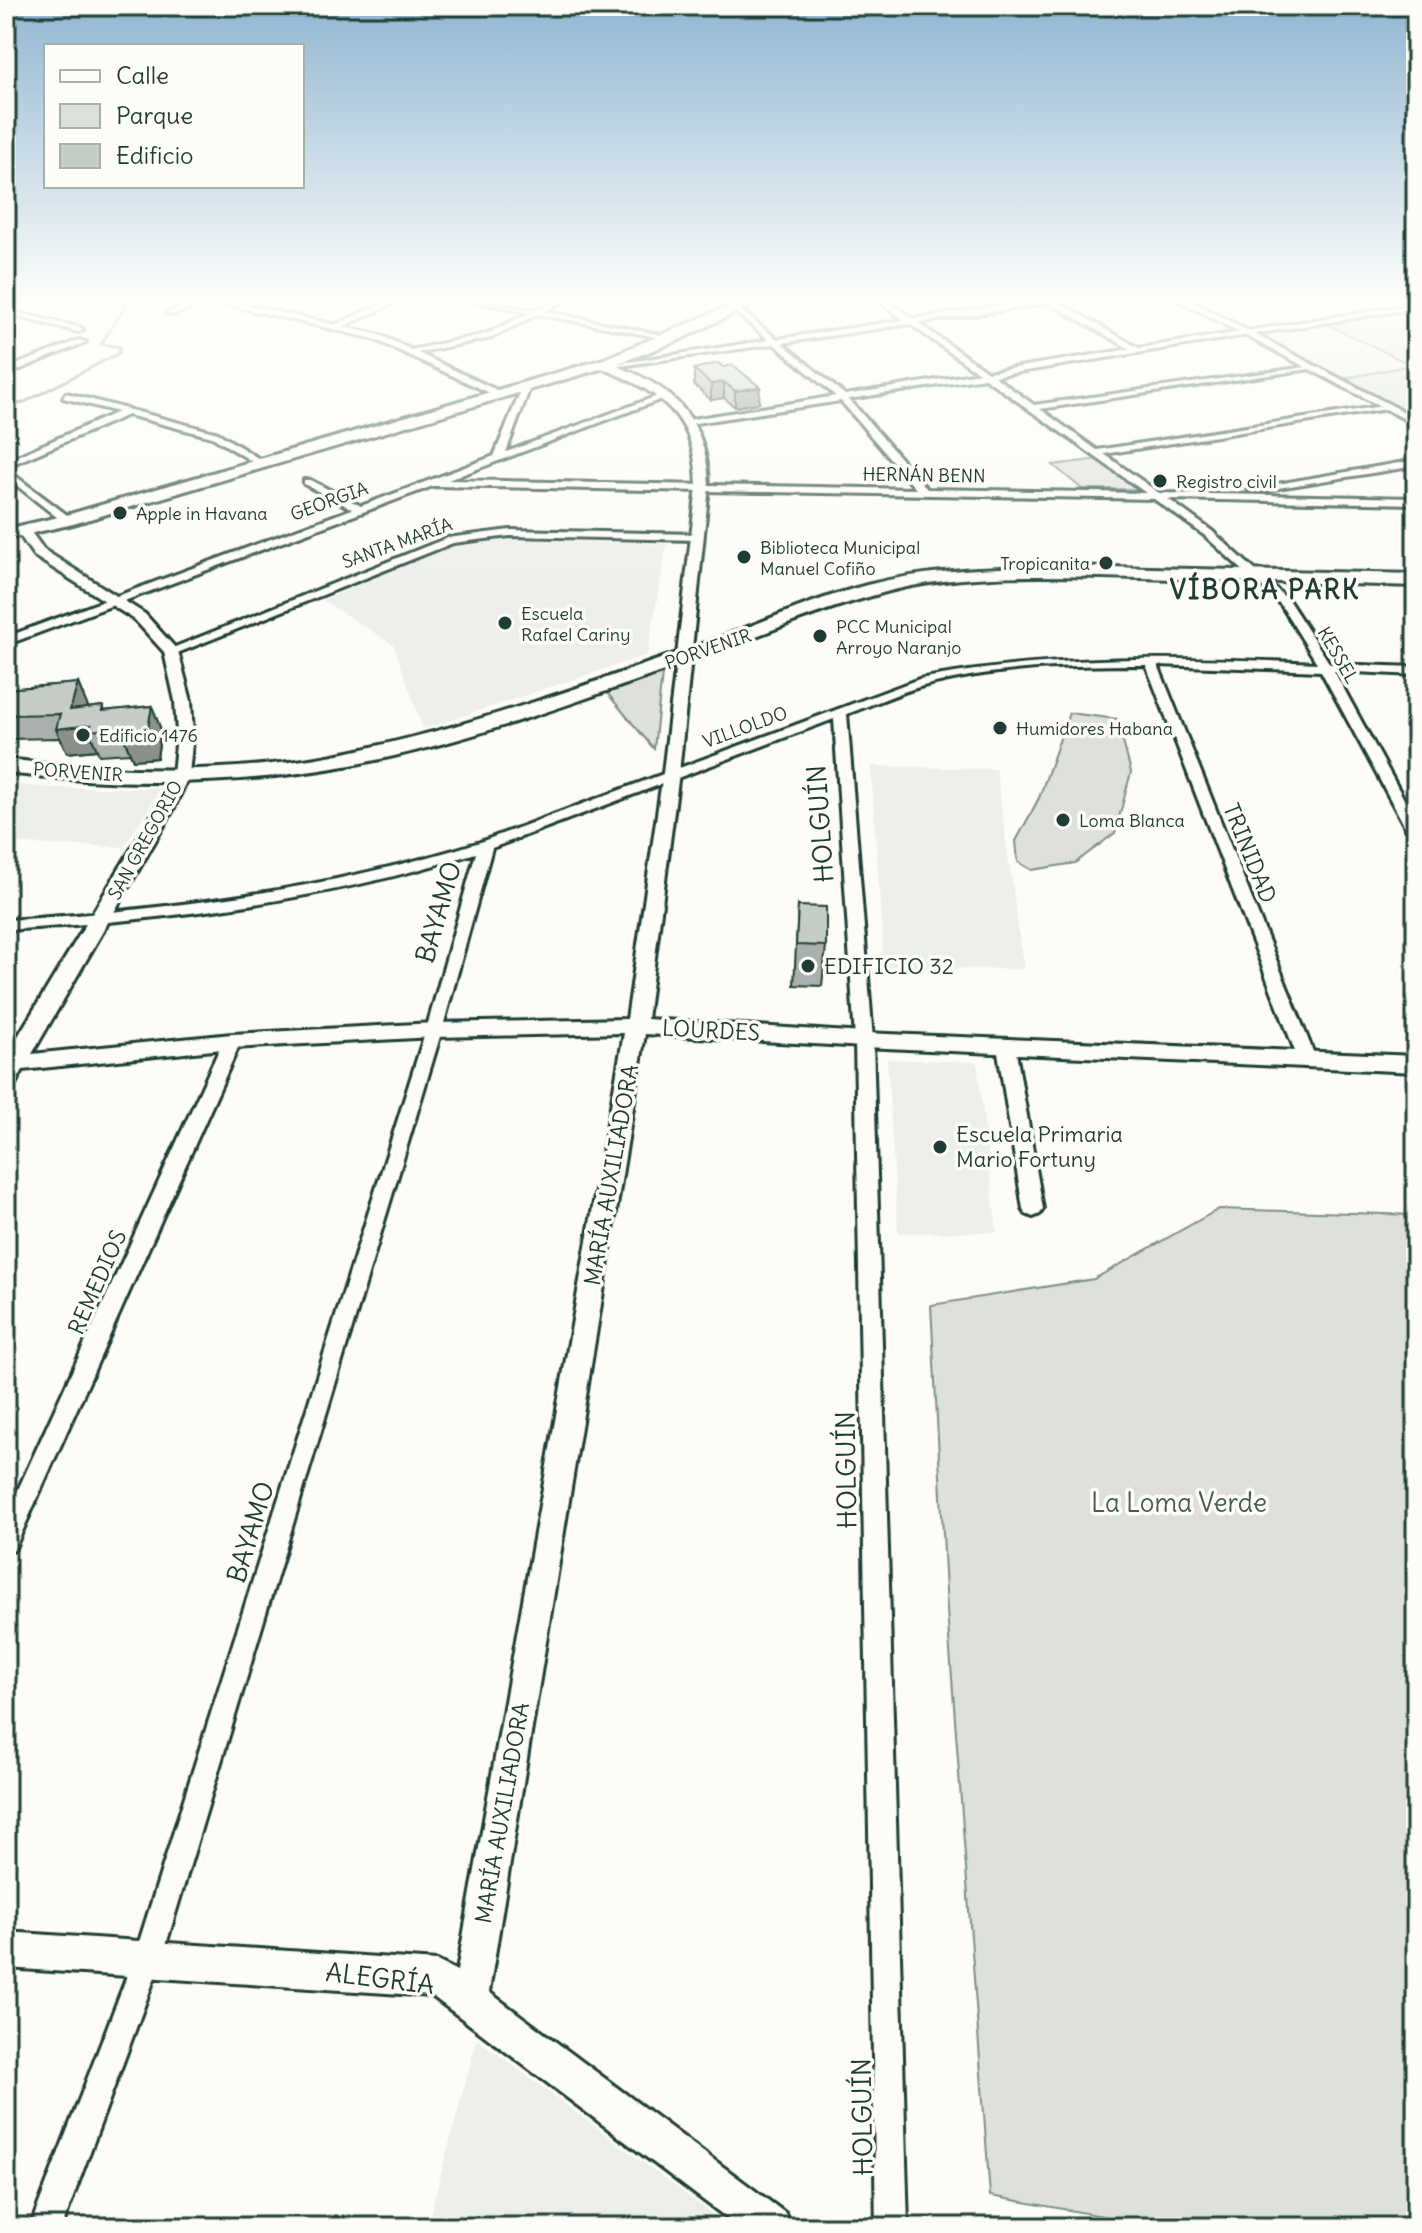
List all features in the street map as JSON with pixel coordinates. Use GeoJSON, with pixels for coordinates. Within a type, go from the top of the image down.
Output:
{"type":"FeatureCollection","features":[{"type":"Feature","properties":{"kind":"main road"},"geometry":{"type":"LineString","coordinates":[[14,532],[67,520],[463,403]]}},
{"type":"Feature","properties":{"kind":"main road","name":"PORVENIR"},"geometry":{"type":"LineString","coordinates":[[6,766],[64,773],[181,775],[275,770],[391,750],[685,657],[870,590],[937,576],[1065,571],[1416,580]]}},
{"type":"Feature","properties":{"kind":"street"},"geometry":{"type":"LineString","coordinates":[[93,403],[215,435],[261,463]]}},
{"type":"Feature","properties":{"kind":"street"},"geometry":{"type":"LineString","coordinates":[[499,457],[520,403]]}},
{"type":"Feature","properties":{"kind":"street","name":"GEORGIA"},"geometry":{"type":"LineString","coordinates":[[6,641],[646,403]]}},
{"type":"Feature","properties":{"kind":"street"},"geometry":{"type":"LineString","coordinates":[[673,403],[692,422],[810,403]]}},
{"type":"Feature","properties":{"kind":"street"},"geometry":{"type":"LineString","coordinates":[[847,403],[923,491]]}},
{"type":"Feature","properties":{"kind":"street","name":"KESSEL"},"geometry":{"type":"LineString","coordinates":[[1024,403],[1208,533],[1285,603],[1326,668],[1416,834]]}},
{"type":"Feature","properties":{"kind":"street"},"geometry":{"type":"LineString","coordinates":[[1031,408],[1065,403]]}},
{"type":"Feature","properties":{"kind":"street"},"geometry":{"type":"LineString","coordinates":[[1380,403],[1416,422]]}},
{"type":"Feature","properties":{"kind":"street"},"geometry":{"type":"LineString","coordinates":[[1095,453],[1389,408]]}},
{"type":"Feature","properties":{"kind":"street"},"geometry":{"type":"LineString","coordinates":[[6,464],[127,412]]}},
{"type":"Feature","properties":{"kind":"street","name":"MARÍA AUXILIADORA"},"geometry":{"type":"LineString","coordinates":[[470,2000],[636,1026],[671,773],[703,486],[702,452],[692,422]]}},
{"type":"Feature","properties":{"kind":"street"},"geometry":{"type":"LineString","coordinates":[[1205,497],[1416,463]]}},
{"type":"Feature","properties":{"kind":"street"},"geometry":{"type":"LineString","coordinates":[[6,472],[67,520]]}},
{"type":"Feature","properties":{"kind":"street"},"geometry":{"type":"LineString","coordinates":[[307,482],[360,509]]}},
{"type":"Feature","properties":{"kind":"street","name":"HERNÁN BENN"},"geometry":{"type":"LineString","coordinates":[[432,483],[1416,501]]}},
{"type":"Feature","properties":{"kind":"street","name":"SAN GREGORIO"},"geometry":{"type":"LineString","coordinates":[[10,1069],[145,845],[181,775],[185,734],[183,701],[171,651],[140,617],[39,553],[14,532]]}},
{"type":"Feature","properties":{"kind":"street","name":"SANTA MARÍA"},"geometry":{"type":"LineString","coordinates":[[171,651],[451,540],[510,533],[697,537]]}},
{"type":"Feature","properties":{"kind":"street","name":"VILLOLDO"},"geometry":{"type":"LineString","coordinates":[[6,925],[101,919],[276,897],[419,866],[485,845],[671,773],[919,683],[988,669],[1151,663],[1416,671]]}},
{"type":"Feature","properties":{"kind":"street","name":"TRINIDAD"},"geometry":{"type":"LineString","coordinates":[[1151,663],[1307,1059]]}},
{"type":"Feature","properties":{"kind":"street","name":"HOLGUÍN"},"geometry":{"type":"LineString","coordinates":[[840,712],[864,1040],[892,2227]]}},
{"type":"Feature","properties":{"kind":"street","name":"BAYAMO"},"geometry":{"type":"LineString","coordinates":[[46,2227],[148,1958],[434,1030],[485,845]]}},
{"type":"Feature","properties":{"kind":"street","name":"LOURDES"},"geometry":{"type":"LineString","coordinates":[[10,1069],[232,1041],[434,1030],[636,1026],[864,1040],[1416,1064]]}},
{"type":"Feature","properties":{"kind":"street","name":"REMEDIOS"},"geometry":{"type":"LineString","coordinates":[[6,1542],[232,1041]]}},
{"type":"Feature","properties":{"kind":"street"},"geometry":{"type":"LineString","coordinates":[[1006,1046],[1033,1209]]}},
{"type":"Feature","properties":{"kind":"street","name":"ALEGRÍA"},"geometry":{"type":"LineString","coordinates":[[6,1950],[437,1979],[470,2000],[771,2227]]}},
{"type":"Feature","properties":{"kind":"shaded area","name":"Escuela Rafael Cariny"},"geometry":{"type":"Polygon","coordinates":[[[496,539],[667,544],[647,655],[423,729],[394,645],[322,600],[455,544],[496,539]]]}},
{"type":"Feature","properties":{"kind":"shaded area"},"geometry":{"type":"Polygon","coordinates":[[[871,766],[996,769],[1024,969],[884,968],[871,766]]]}},
{"type":"Feature","properties":{"kind":"shaded area"},"geometry":{"type":"Polygon","coordinates":[[[6,784],[56,788],[161,788],[124,847],[6,843],[6,784]]]}},
{"type":"Feature","properties":{"kind":"shaded area","name":"Escuela Primaria Mario Fortuny"},"geometry":{"type":"Polygon","coordinates":[[[887,1059],[977,1062],[997,1232],[898,1233],[887,1059]]]}},
{"type":"Feature","properties":{"kind":"shaded area"},"geometry":{"type":"Polygon","coordinates":[[[477,2039],[730,2227],[427,2227],[477,2039]]]}},
{"type":"Feature","properties":{"kind":"green space"},"geometry":{"type":"Polygon","coordinates":[[[1390,403],[1416,403],[1416,418],[1390,403]]]}},
{"type":"Feature","properties":{"kind":"green space"},"geometry":{"type":"Polygon","coordinates":[[[1099,459],[1138,489],[1082,489],[1053,465],[1099,459]]]}},
{"type":"Feature","properties":{"kind":"green space"},"geometry":{"type":"Polygon","coordinates":[[[662,674],[654,749],[607,693],[662,674]]]}},
{"type":"Feature","properties":{"kind":"green space","name":"Loma Blanca"},"geometry":{"type":"Polygon","coordinates":[[[1069,713],[1117,719],[1131,772],[1115,833],[1075,863],[1032,870],[1018,862],[1016,841],[1039,798],[1069,713]]]}},
{"type":"Feature","properties":{"kind":"green space","name":"La Loma Verde"},"geometry":{"type":"Polygon","coordinates":[[[1219,1209],[1416,1215],[1416,2227],[1164,2227],[990,2196],[947,1610],[931,1305],[1094,1279],[1219,1209]]]}},
{"type":"Feature","properties":{"kind":"building"},"geometry":{"type":"Polygon","coordinates":[[[78,683],[70,710],[103,706],[102,711],[152,706],[147,734],[123,736],[125,728],[89,731],[91,725],[56,729],[60,714],[6,715],[6,689],[78,683]]]}},
{"type":"Feature","properties":{"kind":"building"},"geometry":{"type":"Polygon","coordinates":[[[798,906],[826,907],[826,946],[796,945],[798,906]]]}},
{"type":"Feature","properties":{"kind":"waterway"},"geometry":{"type":"LineString","coordinates":[[6,406],[22,403]]}},
{"type":"Feature","properties":{"kind":"place","name":"Registro civil"},"geometry":{"type":"Point","coordinates":[1160,481]}},
{"type":"Feature","properties":{"kind":"place","name":"Apple in Havana"},"geometry":{"type":"Point","coordinates":[120,513]}},
{"type":"Feature","properties":{"kind":"place","name":"Biblioteca Municipal Manuel Cofiño"},"geometry":{"type":"Point","coordinates":[744,557]}},
{"type":"Feature","properties":{"kind":"place","name":"Tropicanita"},"geometry":{"type":"Point","coordinates":[1106,563]}},
{"type":"Feature","properties":{"kind":"place","name":"Escuela Rafael Cariny"},"geometry":{"type":"Point","coordinates":[505,623]}},
{"type":"Feature","properties":{"kind":"place","name":"PCC Municipal Arroyo Naranjo"},"geometry":{"type":"Point","coordinates":[820,636]}},
{"type":"Feature","properties":{"kind":"place","name":"Humidores Habana"},"geometry":{"type":"Point","coordinates":[1000,728]}},
{"type":"Feature","properties":{"kind":"place","name":"Edificio 1476"},"geometry":{"type":"Point","coordinates":[83,735]}},
{"type":"Feature","properties":{"kind":"place","name":"Loma Blanca"},"geometry":{"type":"Point","coordinates":[1063,820]}},
{"type":"Feature","properties":{"kind":"place","name":"EDIFICIO 32"},"geometry":{"type":"Point","coordinates":[808,966]}},
{"type":"Feature","properties":{"kind":"place","name":"Escuela Primaria Mario Fortuny"},"geometry":{"type":"Point","coordinates":[940,1147]}},
{"type":"Feature","properties":{"kind":"district","name":"VÍBORA PARK"},"geometry":{"type":"Point","coordinates":[1265,589]}}]}
